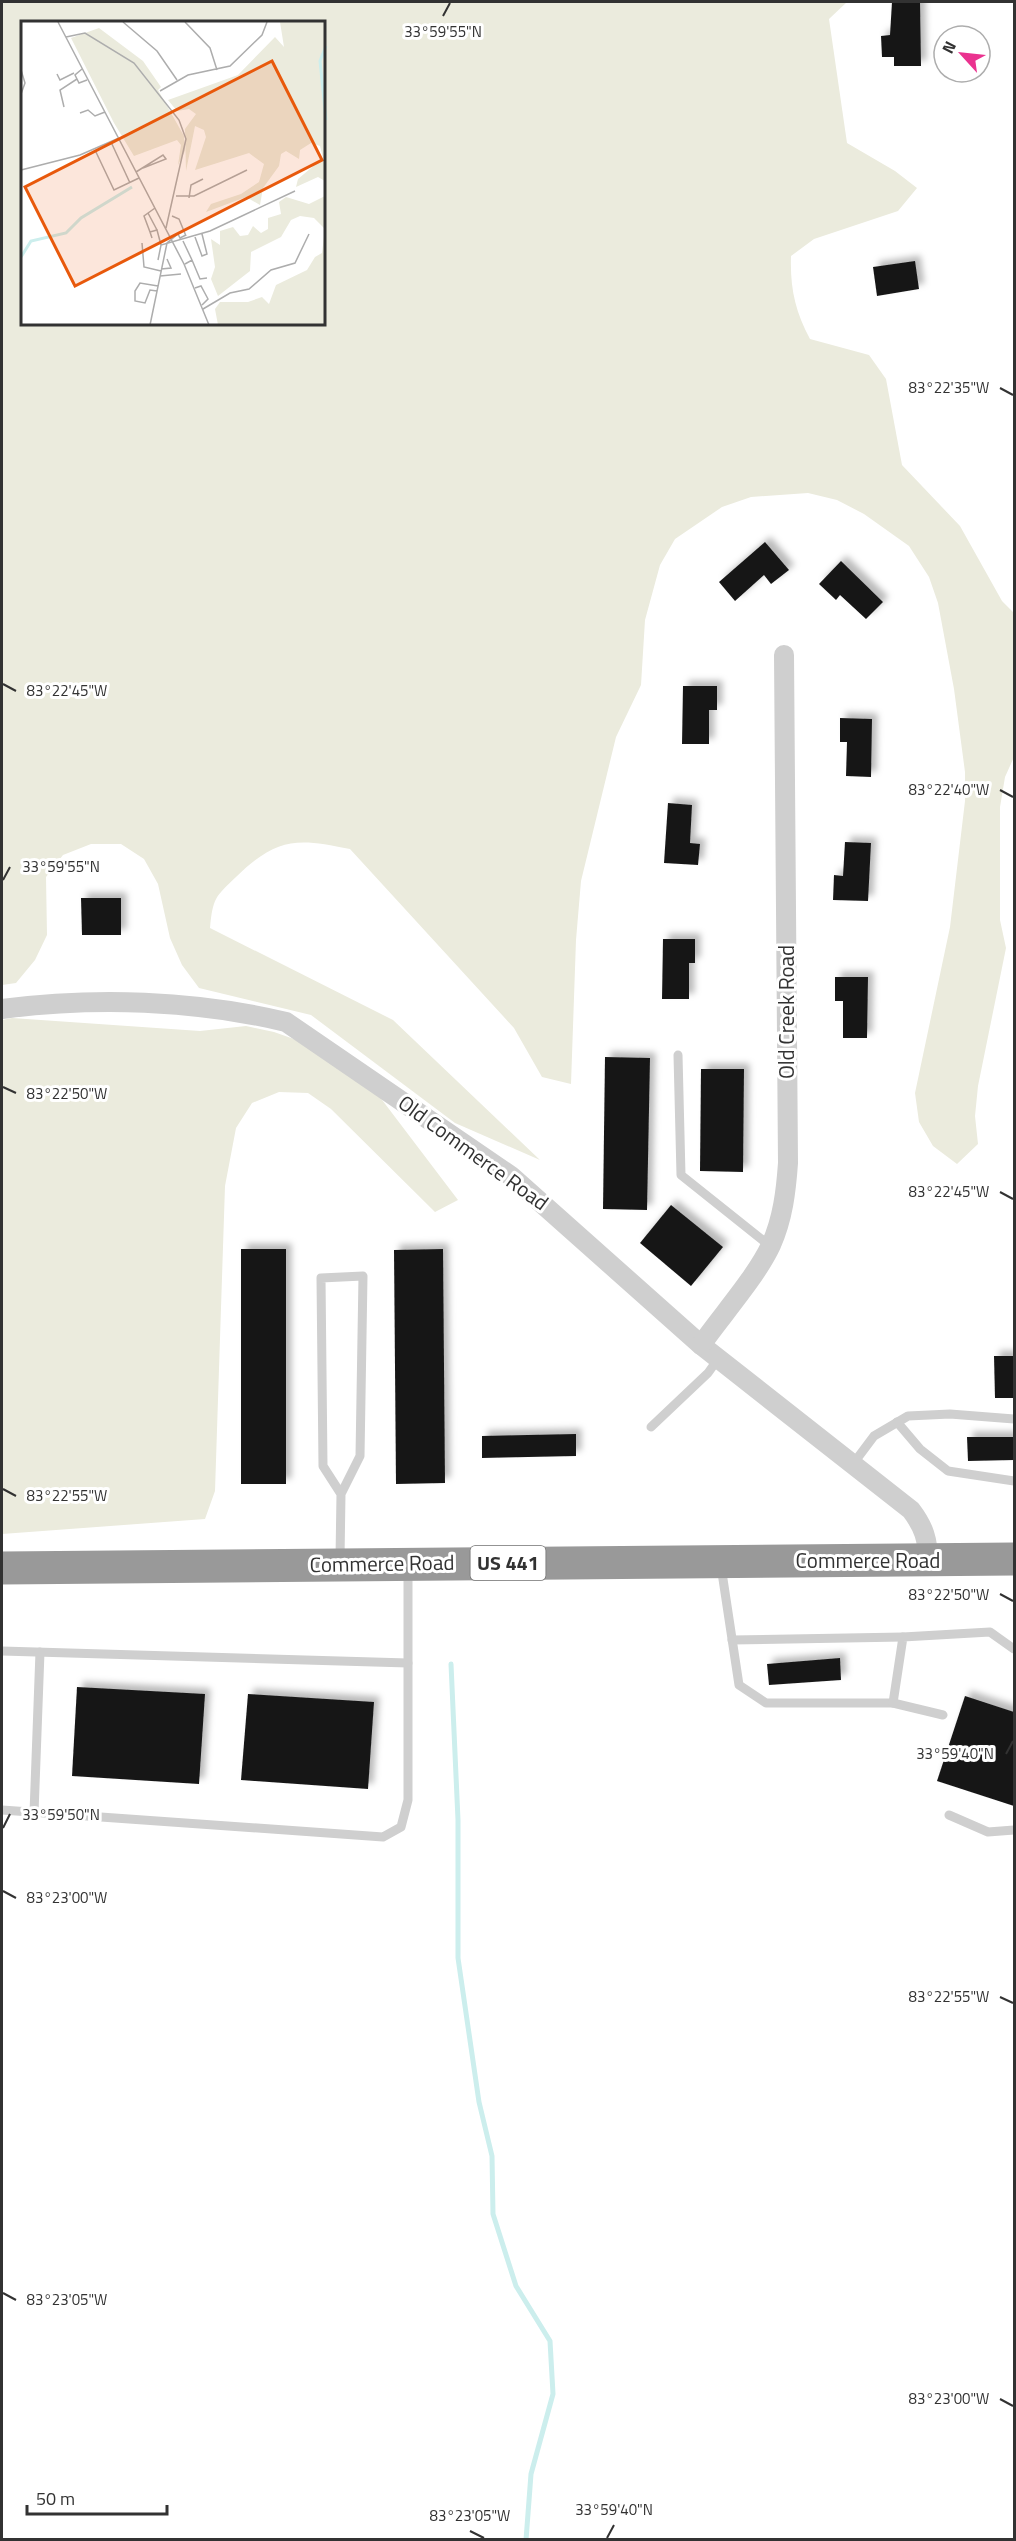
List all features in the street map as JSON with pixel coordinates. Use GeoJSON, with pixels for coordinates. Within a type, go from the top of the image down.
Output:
{"type":"FeatureCollection","features":[{"type":"Feature","properties":{"kind":"highway","name":"Commerce Road"},"geometry":{"type":"LineString","coordinates":[[2,1568],[1014,1559]]}},
{"type":"Feature","properties":{"kind":"street","name":"Old Creek Road"},"geometry":{"type":"LineString","coordinates":[[702,1345],[770,1246],[782,1216],[788,1163],[784,656]]}},
{"type":"Feature","properties":{"kind":"street","name":"Old Commerce Road"},"geometry":{"type":"LineString","coordinates":[[2,1009],[98,1001],[245,1012],[286,1022],[511,1176],[718,1359],[911,1510],[923,1525],[928,1541],[928,1561]]}},
{"type":"Feature","properties":{"kind":"lane"},"geometry":{"type":"LineString","coordinates":[[678,1055],[681,1175],[770,1246]]}},
{"type":"Feature","properties":{"kind":"lane"},"geometry":{"type":"LineString","coordinates":[[340,1564],[341,1494],[360,1456],[363,1276],[321,1278],[323,1466],[341,1494]]}},
{"type":"Feature","properties":{"kind":"lane"},"geometry":{"type":"LineString","coordinates":[[651,1427],[708,1373],[718,1359]]}},
{"type":"Feature","properties":{"kind":"lane"},"geometry":{"type":"LineString","coordinates":[[853,1464],[874,1436],[908,1416],[950,1413],[1014,1419]]}},
{"type":"Feature","properties":{"kind":"lane"},"geometry":{"type":"LineString","coordinates":[[897,1422],[920,1449],[948,1471],[1014,1481]]}},
{"type":"Feature","properties":{"kind":"lane"},"geometry":{"type":"LineString","coordinates":[[720,1562],[739,1684],[766,1702],[893,1703],[943,1715]]}},
{"type":"Feature","properties":{"kind":"lane"},"geometry":{"type":"LineString","coordinates":[[2,1810],[383,1837],[401,1827],[408,1800],[408,1564]]}},
{"type":"Feature","properties":{"kind":"lane"},"geometry":{"type":"LineString","coordinates":[[732,1640],[903,1637],[990,1632],[1014,1649]]}},
{"type":"Feature","properties":{"kind":"lane"},"geometry":{"type":"LineString","coordinates":[[893,1703],[903,1637]]}},
{"type":"Feature","properties":{"kind":"lane"},"geometry":{"type":"LineString","coordinates":[[2,1651],[408,1663]]}},
{"type":"Feature","properties":{"kind":"lane"},"geometry":{"type":"LineString","coordinates":[[34,1813],[40,1652]]}},
{"type":"Feature","properties":{"kind":"lane"},"geometry":{"type":"LineString","coordinates":[[949,1815],[988,1832],[1014,1830]]}},
{"type":"Feature","properties":{"kind":"shaded area"},"geometry":{"type":"Polygon","coordinates":[[[2,2],[847,2],[829,19],[847,143],[895,171],[917,188],[898,211],[814,239],[791,256],[791,279],[797,309],[810,339],[869,355],[886,379],[902,465],[960,526],[1002,601],[1014,613],[1014,757],[1005,777],[1000,807],[1000,920],[1006,948],[978,1086],[975,1116],[978,1144],[957,1164],[933,1146],[919,1122],[915,1093],[950,927],[965,801],[965,772],[954,689],[938,603],[929,577],[909,546],[864,514],[837,500],[808,493],[751,497],[722,507],[675,539],[660,565],[645,620],[641,685],[616,737],[581,881],[576,940],[571,1084],[542,1077],[514,1028],[350,849],[301,842],[276,848],[250,864],[216,899],[210,928],[393,1020],[540,1160],[455,1123],[311,1015],[199,988],[182,965],[170,938],[158,884],[144,859],[121,844],[91,844],[63,855],[46,877],[47,935],[35,960],[16,983],[2,985],[2,2]]]}},
{"type":"Feature","properties":{"kind":"shaded area"},"geometry":{"type":"Polygon","coordinates":[[[12,1018],[200,1031],[246,1026],[274,1032],[325,1050],[370,1084],[458,1200],[435,1212],[331,1109],[308,1093],[279,1092],[252,1103],[236,1128],[225,1186],[215,1491],[205,1519],[2,1534],[2,1020],[12,1018]]]}},
{"type":"Feature","properties":{"kind":"building"},"geometry":{"type":"Polygon","coordinates":[[[892,2],[920,2],[921,66],[894,66],[894,57],[882,57],[881,36],[890,35],[892,2]]]}},
{"type":"Feature","properties":{"kind":"building"},"geometry":{"type":"Polygon","coordinates":[[[915,261],[919,289],[877,296],[873,267],[915,261]]]}},
{"type":"Feature","properties":{"kind":"building"},"geometry":{"type":"Polygon","coordinates":[[[765,542],[789,570],[771,584],[764,575],[735,601],[719,582],[765,542]]]}},
{"type":"Feature","properties":{"kind":"building"},"geometry":{"type":"Polygon","coordinates":[[[841,561],[883,602],[866,619],[840,595],[836,600],[819,584],[841,561]]]}},
{"type":"Feature","properties":{"kind":"building"},"geometry":{"type":"Polygon","coordinates":[[[683,686],[717,686],[717,710],[709,710],[709,744],[682,744],[683,686]]]}},
{"type":"Feature","properties":{"kind":"building"},"geometry":{"type":"Polygon","coordinates":[[[840,718],[872,719],[871,777],[846,776],[847,742],[840,742],[840,718]]]}},
{"type":"Feature","properties":{"kind":"building"},"geometry":{"type":"Polygon","coordinates":[[[668,803],[692,805],[690,843],[700,844],[698,865],[664,863],[668,803]]]}},
{"type":"Feature","properties":{"kind":"building"},"geometry":{"type":"Polygon","coordinates":[[[845,842],[871,843],[868,901],[833,900],[834,875],[843,876],[845,842]]]}},
{"type":"Feature","properties":{"kind":"building"},"geometry":{"type":"Polygon","coordinates":[[[81,898],[121,898],[121,935],[82,935],[81,898]]]}},
{"type":"Feature","properties":{"kind":"building"},"geometry":{"type":"Polygon","coordinates":[[[663,939],[695,939],[695,963],[689,963],[689,999],[662,999],[663,939]]]}},
{"type":"Feature","properties":{"kind":"building"},"geometry":{"type":"Polygon","coordinates":[[[835,977],[868,977],[867,1038],[843,1038],[843,1001],[835,1001],[835,977]]]}},
{"type":"Feature","properties":{"kind":"building"},"geometry":{"type":"Polygon","coordinates":[[[605,1057],[650,1058],[647,1210],[603,1209],[605,1057]]]}},
{"type":"Feature","properties":{"kind":"building"},"geometry":{"type":"Polygon","coordinates":[[[701,1069],[744,1069],[743,1172],[700,1171],[701,1069]]]}},
{"type":"Feature","properties":{"kind":"building"},"geometry":{"type":"Polygon","coordinates":[[[671,1205],[723,1247],[691,1286],[640,1243],[671,1205]]]}},
{"type":"Feature","properties":{"kind":"building"},"geometry":{"type":"Polygon","coordinates":[[[241,1249],[286,1249],[286,1484],[241,1484],[241,1249]]]}},
{"type":"Feature","properties":{"kind":"building"},"geometry":{"type":"Polygon","coordinates":[[[443,1249],[445,1483],[396,1484],[394,1250],[443,1249]]]}},
{"type":"Feature","properties":{"kind":"building"},"geometry":{"type":"Polygon","coordinates":[[[994,1356],[1014,1356],[1014,1398],[995,1398],[994,1356]]]}},
{"type":"Feature","properties":{"kind":"building"},"geometry":{"type":"Polygon","coordinates":[[[576,1434],[576,1456],[482,1458],[482,1436],[576,1434]]]}},
{"type":"Feature","properties":{"kind":"building"},"geometry":{"type":"Polygon","coordinates":[[[967,1437],[1014,1437],[1014,1460],[968,1461],[967,1437]]]}},
{"type":"Feature","properties":{"kind":"building"},"geometry":{"type":"Polygon","coordinates":[[[840,1658],[841,1680],[769,1685],[767,1664],[840,1658]]]}},
{"type":"Feature","properties":{"kind":"building"},"geometry":{"type":"Polygon","coordinates":[[[77,1687],[205,1694],[199,1784],[72,1776],[77,1687]]]}},
{"type":"Feature","properties":{"kind":"building"},"geometry":{"type":"Polygon","coordinates":[[[248,1694],[374,1702],[368,1789],[241,1780],[248,1694]]]}},
{"type":"Feature","properties":{"kind":"building"},"geometry":{"type":"Polygon","coordinates":[[[965,1696],[1014,1712],[1014,1806],[937,1781],[965,1696]]]}},
{"type":"Feature","properties":{"kind":"waterway"},"geometry":{"type":"LineString","coordinates":[[451,1664],[458,1820],[458,1958],[479,2102],[492,2156],[493,2214],[516,2286],[550,2341],[553,2394],[531,2474],[526,2540]]}}]}
